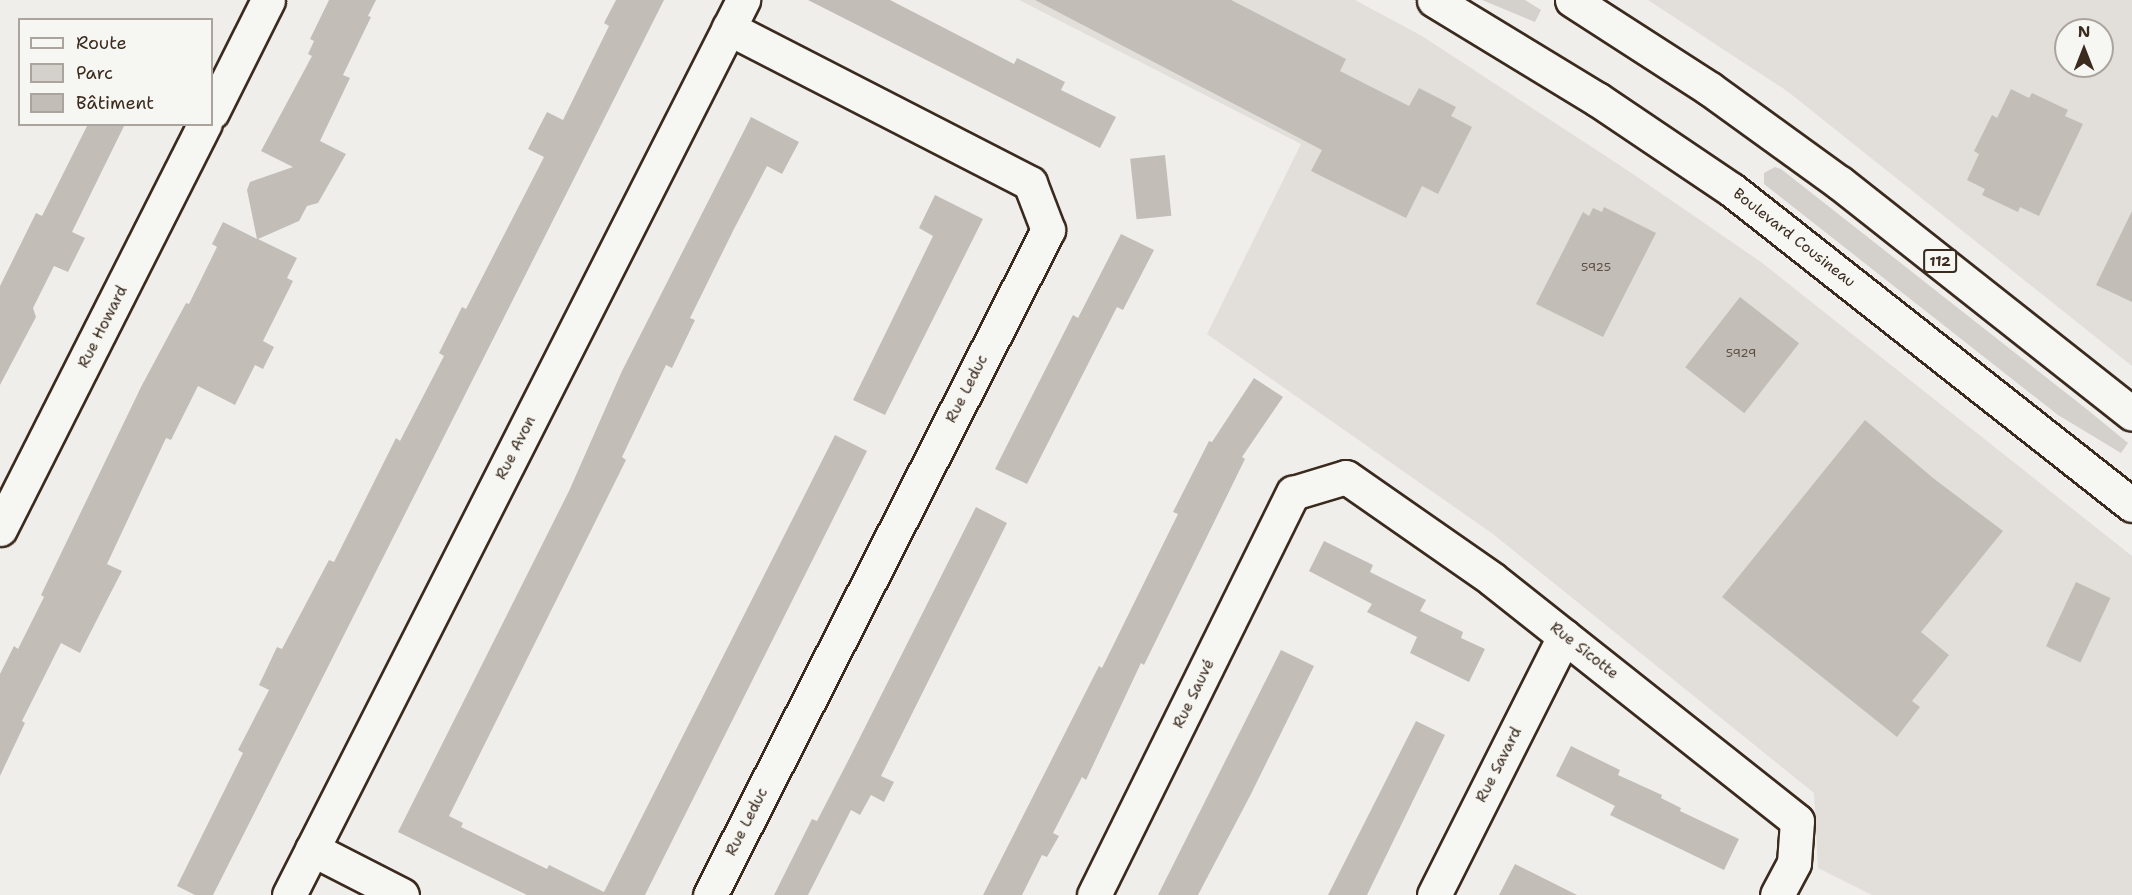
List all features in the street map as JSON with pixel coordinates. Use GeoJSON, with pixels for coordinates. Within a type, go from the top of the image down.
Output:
{"type":"FeatureCollection","features":[{"type":"Feature","properties":{"kind":"street"},"geometry":{"type":"LineString","coordinates":[[213,110],[268,0]]}},
{"type":"Feature","properties":{"kind":"street","name":"Boulevard Cousineau"},"geometry":{"type":"LineString","coordinates":[[1434,0],[1597,99],[1732,190],[2132,505]]}},
{"type":"Feature","properties":{"kind":"street","name":"112"},"geometry":{"type":"LineString","coordinates":[[1572,0],[1719,95],[1831,176],[2132,414]]}},
{"type":"Feature","properties":{"kind":"street","name":"Rue Avon"},"geometry":{"type":"LineString","coordinates":[[289,895],[736,14]]}},
{"type":"Feature","properties":{"kind":"street","name":"Rue Leduc"},"geometry":{"type":"LineString","coordinates":[[710,895],[1048,230],[1030,183],[736,14]]}},
{"type":"Feature","properties":{"kind":"street","name":"Rue Howard"},"geometry":{"type":"LineString","coordinates":[[0,529],[204,126]]}},
{"type":"Feature","properties":{"kind":"street","name":"Rue Sicotte"},"geometry":{"type":"LineString","coordinates":[[1293,493],[1346,477],[1492,579],[1797,821],[1794,863],[1778,895]]}},
{"type":"Feature","properties":{"kind":"street","name":"Rue Sauvé"},"geometry":{"type":"LineString","coordinates":[[1094,895],[1293,493]]}},
{"type":"Feature","properties":{"kind":"street","name":"Rue Savard"},"geometry":{"type":"LineString","coordinates":[[1434,895],[1564,636]]}},
{"type":"Feature","properties":{"kind":"street"},"geometry":{"type":"LineString","coordinates":[[312,849],[402,895]]}},
{"type":"Feature","properties":{"kind":"shaded area"},"geometry":{"type":"Polygon","coordinates":[[[1019,0],[1355,0],[1422,36],[1627,170],[1761,262],[2132,556],[2132,895],[1872,895],[1818,868],[1814,793],[1493,534],[1207,334],[1301,144],[1019,0]]]}},
{"type":"Feature","properties":{"kind":"shaded area"},"geometry":{"type":"Polygon","coordinates":[[[1648,0],[2132,0],[2132,366],[1787,91],[1648,0]]]}},
{"type":"Feature","properties":{"kind":"green space"},"geometry":{"type":"Polygon","coordinates":[[[1482,0],[1525,0],[1541,10],[1535,22],[1482,0]]]}},
{"type":"Feature","properties":{"kind":"green space"},"geometry":{"type":"Polygon","coordinates":[[[1775,167],[1781,169],[2128,443],[2121,453],[2058,415],[1764,184],[1764,173],[1775,167]]]}},
{"type":"Feature","properties":{"kind":"building"},"geometry":{"type":"Polygon","coordinates":[[[329,0],[376,0],[368,16],[371,17],[343,75],[350,78],[320,141],[346,154],[318,203],[307,206],[299,221],[258,239],[297,258],[287,278],[293,281],[263,341],[274,347],[263,369],[255,365],[235,405],[198,386],[171,440],[166,438],[107,564],[122,571],[80,653],[61,643],[22,721],[25,723],[0,776],[0,674],[14,646],[18,649],[44,597],[41,595],[141,387],[186,303],[189,304],[217,247],[212,244],[223,222],[257,239],[247,190],[250,182],[293,167],[261,151],[312,56],[308,54],[314,41],[310,39],[329,0]]]}},
{"type":"Feature","properties":{"kind":"building"},"geometry":{"type":"Polygon","coordinates":[[[616,0],[664,0],[213,895],[195,895],[177,886],[243,753],[238,750],[269,690],[259,685],[277,647],[282,649],[329,560],[334,562],[396,438],[400,441],[444,356],[439,353],[462,307],[466,309],[544,157],[528,149],[547,112],[563,120],[609,26],[604,23],[616,0]]]}},
{"type":"Feature","properties":{"kind":"building"},"geometry":{"type":"Polygon","coordinates":[[[808,0],[890,0],[1014,64],[1017,58],[1065,82],[1061,90],[1116,117],[1100,148],[808,0]]]}},
{"type":"Feature","properties":{"kind":"building"},"geometry":{"type":"Polygon","coordinates":[[[1035,0],[1231,0],[1346,59],[1340,71],[1409,106],[1419,88],[1456,107],[1451,116],[1472,127],[1438,194],[1422,186],[1406,218],[1311,171],[1322,150],[1035,0]]]}},
{"type":"Feature","properties":{"kind":"building"},"geometry":{"type":"Polygon","coordinates":[[[2011,89],[2029,98],[2032,93],[2068,110],[2065,116],[2083,124],[2039,216],[2020,207],[2018,212],[1982,195],[1985,189],[1967,180],[1979,154],[1974,151],[1992,115],[1997,118],[2011,89]]]}},
{"type":"Feature","properties":{"kind":"building"},"geometry":{"type":"Polygon","coordinates":[[[751,117],[799,142],[782,174],[767,166],[734,229],[690,318],[695,320],[672,368],[666,365],[622,457],[626,460],[449,816],[463,823],[461,827],[547,869],[549,865],[604,892],[835,435],[867,451],[645,895],[527,895],[398,832],[569,491],[622,371],[751,117]]]}},
{"type":"Feature","properties":{"kind":"building"},"geometry":{"type":"Polygon","coordinates":[[[87,126],[124,126],[72,232],[85,238],[68,272],[54,266],[33,308],[36,317],[0,385],[0,286],[36,213],[42,216],[87,126]]]}},
{"type":"Feature","properties":{"kind":"building"},"geometry":{"type":"Polygon","coordinates":[[[1165,155],[1171,216],[1137,219],[1130,159],[1165,155]]]}},
{"type":"Feature","properties":{"kind":"building"},"geometry":{"type":"Polygon","coordinates":[[[935,195],[983,219],[885,415],[853,400],[933,236],[919,228],[935,195]]]}},
{"type":"Feature","properties":{"kind":"building"},"geometry":{"type":"Polygon","coordinates":[[[1604,207],[1656,233],[1603,337],[1536,304],[1583,212],[1589,216],[1593,208],[1602,212],[1604,207]]]}},
{"type":"Feature","properties":{"kind":"building"},"geometry":{"type":"Polygon","coordinates":[[[2132,211],[2132,302],[2096,285],[2132,211]]]}},
{"type":"Feature","properties":{"kind":"building"},"geometry":{"type":"Polygon","coordinates":[[[1121,234],[1154,250],[1123,310],[1117,307],[1027,484],[995,469],[1073,315],[1078,318],[1121,234]]]}},
{"type":"Feature","properties":{"kind":"building"},"geometry":{"type":"Polygon","coordinates":[[[1740,297],[1799,343],[1744,413],[1685,367],[1740,297]]]}},
{"type":"Feature","properties":{"kind":"building"},"geometry":{"type":"Polygon","coordinates":[[[1254,378],[1283,397],[1242,457],[1245,459],[1144,665],[1141,663],[1086,780],[1082,777],[1053,833],[1059,836],[1047,857],[1042,855],[1022,895],[983,895],[1099,666],[1102,668],[1178,514],[1173,512],[1209,441],[1212,442],[1254,378]]]}},
{"type":"Feature","properties":{"kind":"building"},"geometry":{"type":"Polygon","coordinates":[[[1865,420],[1933,478],[2003,531],[1921,632],[1949,655],[1912,701],[1920,707],[1897,737],[1722,597],[1865,420]]]}},
{"type":"Feature","properties":{"kind":"building"},"geometry":{"type":"Polygon","coordinates":[[[976,507],[1007,523],[881,776],[894,782],[884,802],[871,795],[860,815],[851,810],[808,895],[774,895],[812,819],[817,821],[976,507]]]}},
{"type":"Feature","properties":{"kind":"building"},"geometry":{"type":"Polygon","coordinates":[[[1324,541],[1373,565],[1370,572],[1426,600],[1420,611],[1463,632],[1461,638],[1485,649],[1469,682],[1410,653],[1417,637],[1367,612],[1372,604],[1309,571],[1324,541]]]}},
{"type":"Feature","properties":{"kind":"building"},"geometry":{"type":"Polygon","coordinates":[[[2076,582],[2110,598],[2080,662],[2046,646],[2076,582]]]}},
{"type":"Feature","properties":{"kind":"building"},"geometry":{"type":"Polygon","coordinates":[[[1281,650],[1314,666],[1251,794],[1198,895],[1158,895],[1281,650]]]}},
{"type":"Feature","properties":{"kind":"building"},"geometry":{"type":"Polygon","coordinates":[[[1416,721],[1445,735],[1367,895],[1328,895],[1416,721]]]}},
{"type":"Feature","properties":{"kind":"building"},"geometry":{"type":"Polygon","coordinates":[[[1571,746],[1620,770],[1618,775],[1662,795],[1661,798],[1681,808],[1680,811],[1739,839],[1724,870],[1610,815],[1615,806],[1556,776],[1571,746]]]}},
{"type":"Feature","properties":{"kind":"building"},"geometry":{"type":"Polygon","coordinates":[[[1515,864],[1577,895],[1499,895],[1515,864]]]}}]}
